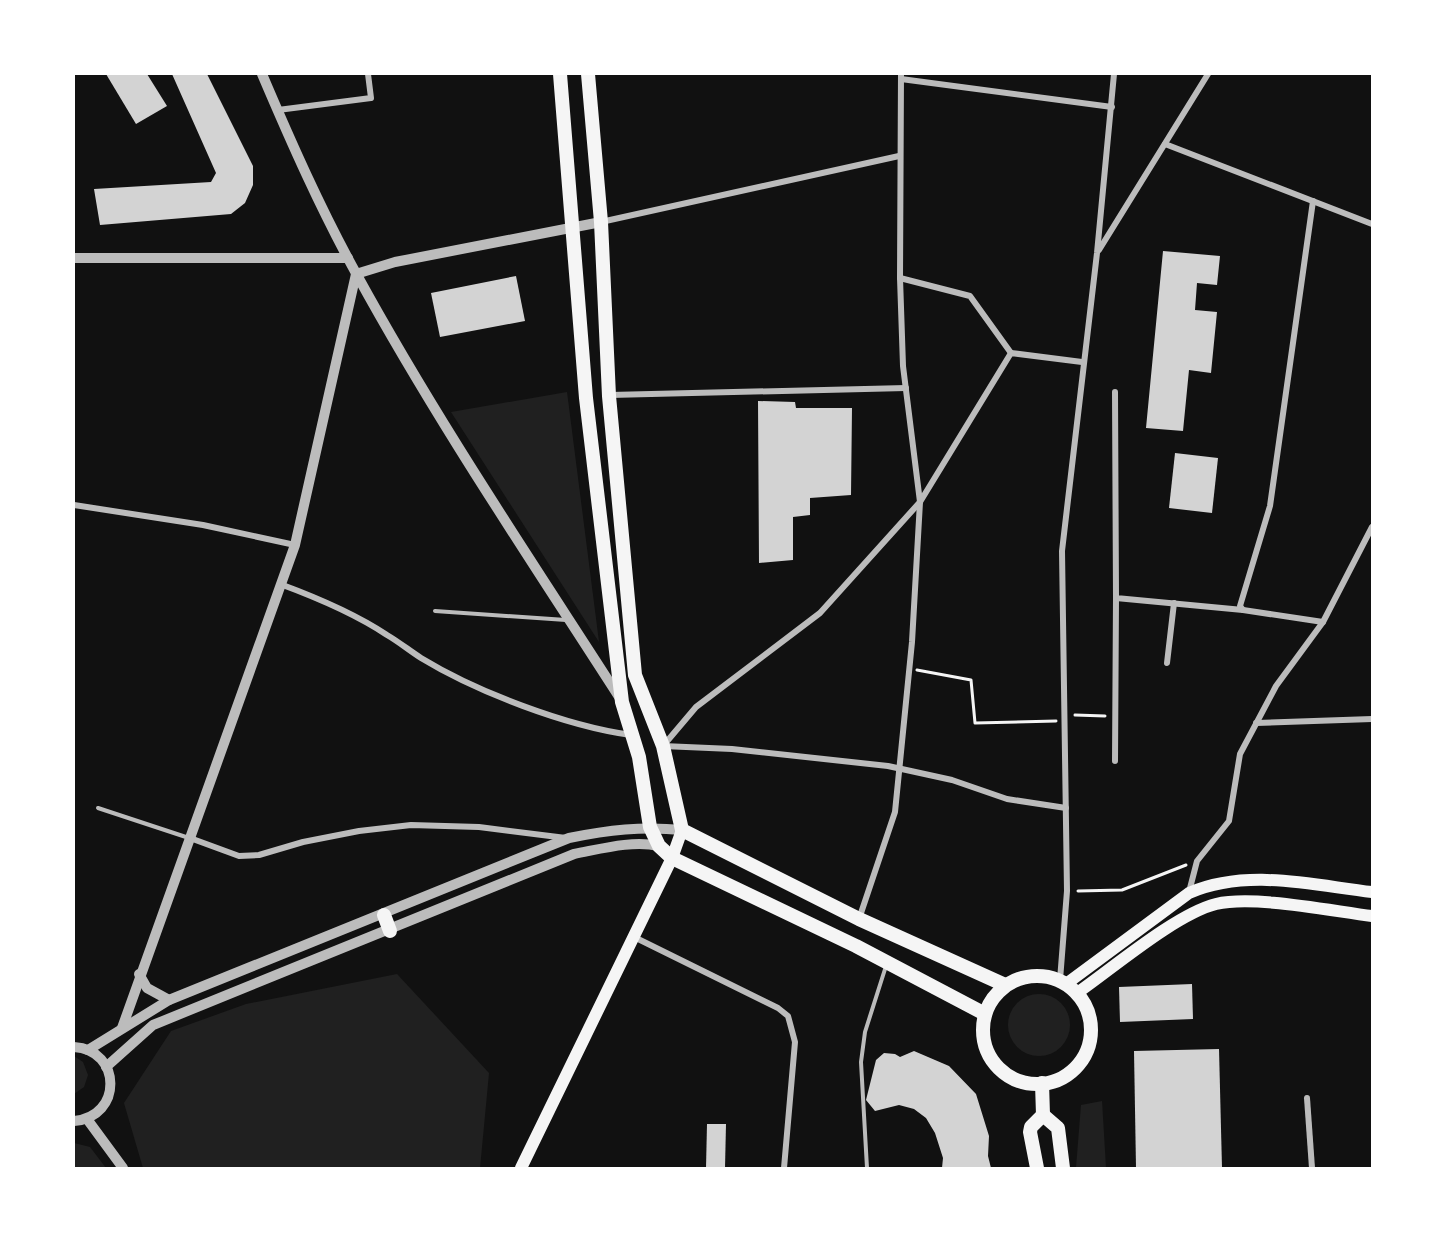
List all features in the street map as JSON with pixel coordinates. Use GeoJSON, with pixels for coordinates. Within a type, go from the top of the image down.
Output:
{"type":"FeatureCollection","features":[{"type":"Feature","properties":{"kind":"main road"},"geometry":{"type":"LineString","coordinates":[[560,74],[586,398],[622,702],[639,757],[650,827],[659,846],[672,858],[887,962],[985,1014]]}},
{"type":"Feature","properties":{"kind":"main road"},"geometry":{"type":"LineString","coordinates":[[520,1168],[672,858],[682,830],[663,746],[635,675],[609,396],[600,222],[588,74]]}},
{"type":"Feature","properties":{"kind":"main road"},"geometry":{"type":"LineString","coordinates":[[682,830],[858,919],[1005,985]]}},
{"type":"Feature","properties":{"kind":"main road"},"geometry":{"type":"LineString","coordinates":[[1068,986],[1189,893],[1211,884],[1238,879],[1274,880],[1372,892]]}},
{"type":"Feature","properties":{"kind":"main road"},"geometry":{"type":"LineString","coordinates":[[1068,986],[1188,915],[1215,904],[1239,901],[1372,916]]}},
{"type":"Feature","properties":{"kind":"main road"},"geometry":{"type":"LineString","coordinates":[[384,915],[390,930]]}},
{"type":"Feature","properties":{"kind":"main road"},"geometry":{"type":"LineString","coordinates":[[1032,976],[1068,986],[1086,1007],[1090,1023],[1090,1040],[1084,1056],[1073,1070],[1059,1079],[1042,1083],[1025,1083],[1008,1076],[995,1064],[984,1041],[985,1014],[993,998],[1005,985],[1032,976]]}},
{"type":"Feature","properties":{"kind":"main road"},"geometry":{"type":"LineString","coordinates":[[1037,1168],[1030,1132],[1031,1127],[1043,1115],[1042,1083]]}},
{"type":"Feature","properties":{"kind":"main road"},"geometry":{"type":"LineString","coordinates":[[1043,1115],[1058,1128],[1063,1168]]}},
{"type":"Feature","properties":{"kind":"street"},"geometry":{"type":"LineString","coordinates":[[262,74],[303,169],[356,274],[450,434],[622,702]]}},
{"type":"Feature","properties":{"kind":"street"},"geometry":{"type":"LineString","coordinates":[[278,110],[371,98],[368,74]]}},
{"type":"Feature","properties":{"kind":"street"},"geometry":{"type":"LineString","coordinates":[[1068,986],[1062,550],[1082,362],[1097,253],[1114,74]]}},
{"type":"Feature","properties":{"kind":"street"},"geometry":{"type":"LineString","coordinates":[[1097,253],[1208,74]]}},
{"type":"Feature","properties":{"kind":"street"},"geometry":{"type":"LineString","coordinates":[[858,919],[895,812],[910,669],[920,502],[906,388],[900,278],[901,76],[1112,107]]}},
{"type":"Feature","properties":{"kind":"street"},"geometry":{"type":"LineString","coordinates":[[1165,144],[1372,224]]}},
{"type":"Feature","properties":{"kind":"street"},"geometry":{"type":"LineString","coordinates":[[356,274],[395,262],[572,225],[600,222],[899,156]]}},
{"type":"Feature","properties":{"kind":"street"},"geometry":{"type":"LineString","coordinates":[[1243,610],[1240,606],[1270,506],[1313,201]]}},
{"type":"Feature","properties":{"kind":"street"},"geometry":{"type":"LineString","coordinates":[[74,258],[348,258]]}},
{"type":"Feature","properties":{"kind":"street"},"geometry":{"type":"LineString","coordinates":[[122,1028],[139,974],[295,544],[356,274]]}},
{"type":"Feature","properties":{"kind":"street"},"geometry":{"type":"LineString","coordinates":[[900,278],[970,296],[1011,353],[1082,362]]}},
{"type":"Feature","properties":{"kind":"street"},"geometry":{"type":"LineString","coordinates":[[663,746],[696,707],[820,613],[920,502],[1011,353]]}},
{"type":"Feature","properties":{"kind":"street"},"geometry":{"type":"LineString","coordinates":[[609,396],[906,388]]}},
{"type":"Feature","properties":{"kind":"street"},"geometry":{"type":"LineString","coordinates":[[1115,392],[1115,761]]}},
{"type":"Feature","properties":{"kind":"street"},"geometry":{"type":"LineString","coordinates":[[74,505],[203,525],[295,544]]}},
{"type":"Feature","properties":{"kind":"street"},"geometry":{"type":"LineString","coordinates":[[1189,893],[1197,861],[1228,821],[1238,759],[1256,723],[1276,686],[1323,622],[1372,527]]}},
{"type":"Feature","properties":{"kind":"street"},"geometry":{"type":"LineString","coordinates":[[1364,544],[1372,549]]}},
{"type":"Feature","properties":{"kind":"street"},"geometry":{"type":"LineString","coordinates":[[280,584],[341,608],[386,634],[422,659],[484,690],[600,730],[631,735]]}},
{"type":"Feature","properties":{"kind":"street"},"geometry":{"type":"LineString","coordinates":[[1116,598],[1243,610],[1323,622]]}},
{"type":"Feature","properties":{"kind":"street"},"geometry":{"type":"LineString","coordinates":[[1167,663],[1174,603]]}},
{"type":"Feature","properties":{"kind":"street"},"geometry":{"type":"LineString","coordinates":[[1256,723],[1372,719]]}},
{"type":"Feature","properties":{"kind":"street"},"geometry":{"type":"LineString","coordinates":[[663,746],[732,749],[900,768],[952,780],[1006,799],[1065,808]]}},
{"type":"Feature","properties":{"kind":"street"},"geometry":{"type":"LineString","coordinates":[[190,838],[239,856],[259,855],[303,842],[358,831],[411,825],[479,826],[569,838]]}},
{"type":"Feature","properties":{"kind":"street"},"geometry":{"type":"LineString","coordinates":[[88,1050],[169,1000],[384,915],[569,838],[611,829],[650,827],[682,830]]}},
{"type":"Feature","properties":{"kind":"street"},"geometry":{"type":"LineString","coordinates":[[106,1067],[153,1025],[574,854],[614,846],[650,844],[659,846]]}},
{"type":"Feature","properties":{"kind":"street"},"geometry":{"type":"LineString","coordinates":[[634,936],[778,1008],[788,1016],[795,1042],[784,1168]]}},
{"type":"Feature","properties":{"kind":"street"},"geometry":{"type":"LineString","coordinates":[[139,974],[147,988],[169,1000]]}},
{"type":"Feature","properties":{"kind":"street"},"geometry":{"type":"LineString","coordinates":[[74,1047],[88,1050],[99,1057],[110,1078],[110,1091],[106,1103],[87,1119],[74,1121]]}},
{"type":"Feature","properties":{"kind":"street"},"geometry":{"type":"LineString","coordinates":[[1307,1098],[1312,1168]]}},
{"type":"Feature","properties":{"kind":"street"},"geometry":{"type":"LineString","coordinates":[[87,1119],[123,1168]]}},
{"type":"Feature","properties":{"kind":"lane"},"geometry":{"type":"LineString","coordinates":[[435,611],[570,620]]}},
{"type":"Feature","properties":{"kind":"lane"},"geometry":{"type":"LineString","coordinates":[[98,807],[190,838]]}},
{"type":"Feature","properties":{"kind":"lane"},"geometry":{"type":"LineString","coordinates":[[867,1168],[861,1062],[865,1032],[887,962]]}},
{"type":"Feature","properties":{"kind":"path"},"geometry":{"type":"LineString","coordinates":[[910,669],[971,680],[975,723],[1115,717]]}},
{"type":"Feature","properties":{"kind":"path"},"geometry":{"type":"LineString","coordinates":[[1067,891],[1122,890],[1197,861]]}},
{"type":"Feature","properties":{"kind":"shaded area"},"geometry":{"type":"Polygon","coordinates":[[[567,392],[599,642],[451,412],[567,392]]]}},
{"type":"Feature","properties":{"kind":"shaded area"},"geometry":{"type":"Polygon","coordinates":[[[397,974],[489,1073],[480,1168],[143,1168],[124,1103],[171,1031],[246,1004],[397,974]]]}},
{"type":"Feature","properties":{"kind":"shaded area"},"geometry":{"type":"Polygon","coordinates":[[[1039,994],[1056,999],[1061,1003],[1065,1008],[1070,1025],[1065,1042],[1061,1047],[1056,1051],[1039,1056],[1022,1051],[1017,1047],[1013,1042],[1008,1025],[1013,1008],[1017,1003],[1022,999],[1039,994]]]}},
{"type":"Feature","properties":{"kind":"shaded area"},"geometry":{"type":"Polygon","coordinates":[[[74,1056],[83,1062],[88,1075],[84,1087],[74,1094],[74,1056]]]}},
{"type":"Feature","properties":{"kind":"shaded area"},"geometry":{"type":"Polygon","coordinates":[[[1102,1101],[1106,1168],[1076,1168],[1081,1105],[1102,1101]]]}},
{"type":"Feature","properties":{"kind":"shaded area"},"geometry":{"type":"Polygon","coordinates":[[[74,1143],[90,1147],[106,1168],[74,1168],[74,1143]]]}},
{"type":"Feature","properties":{"kind":"building"},"geometry":{"type":"Polygon","coordinates":[[[106,74],[147,74],[167,106],[136,124],[106,74]]]}},
{"type":"Feature","properties":{"kind":"building"},"geometry":{"type":"Polygon","coordinates":[[[172,74],[207,74],[253,166],[253,185],[245,203],[231,214],[100,225],[94,189],[211,182],[216,173],[172,74]]]}},
{"type":"Feature","properties":{"kind":"building"},"geometry":{"type":"Polygon","coordinates":[[[1163,251],[1220,256],[1217,285],[1197,283],[1195,310],[1217,312],[1211,373],[1189,370],[1183,431],[1146,428],[1163,251]]]}},
{"type":"Feature","properties":{"kind":"building"},"geometry":{"type":"Polygon","coordinates":[[[516,276],[525,321],[440,337],[431,293],[516,276]]]}},
{"type":"Feature","properties":{"kind":"building"},"geometry":{"type":"Polygon","coordinates":[[[758,401],[795,402],[796,408],[852,408],[851,495],[810,498],[810,515],[793,517],[793,560],[759,563],[758,401]]]}},
{"type":"Feature","properties":{"kind":"building"},"geometry":{"type":"Polygon","coordinates":[[[1175,453],[1218,458],[1212,513],[1169,508],[1175,453]]]}},
{"type":"Feature","properties":{"kind":"building"},"geometry":{"type":"Polygon","coordinates":[[[1192,984],[1193,1019],[1120,1022],[1119,987],[1192,984]]]}},
{"type":"Feature","properties":{"kind":"building"},"geometry":{"type":"Polygon","coordinates":[[[1219,1049],[1222,1168],[1136,1168],[1134,1051],[1219,1049]]]}},
{"type":"Feature","properties":{"kind":"building"},"geometry":{"type":"Polygon","coordinates":[[[914,1051],[949,1066],[976,1094],[989,1136],[988,1156],[991,1168],[942,1168],[943,1158],[935,1133],[926,1118],[914,1109],[899,1105],[875,1111],[866,1100],[876,1060],[884,1053],[900,1057],[914,1051]]]}},
{"type":"Feature","properties":{"kind":"building"},"geometry":{"type":"Polygon","coordinates":[[[707,1124],[726,1124],[725,1168],[706,1168],[707,1124]]]}}]}
